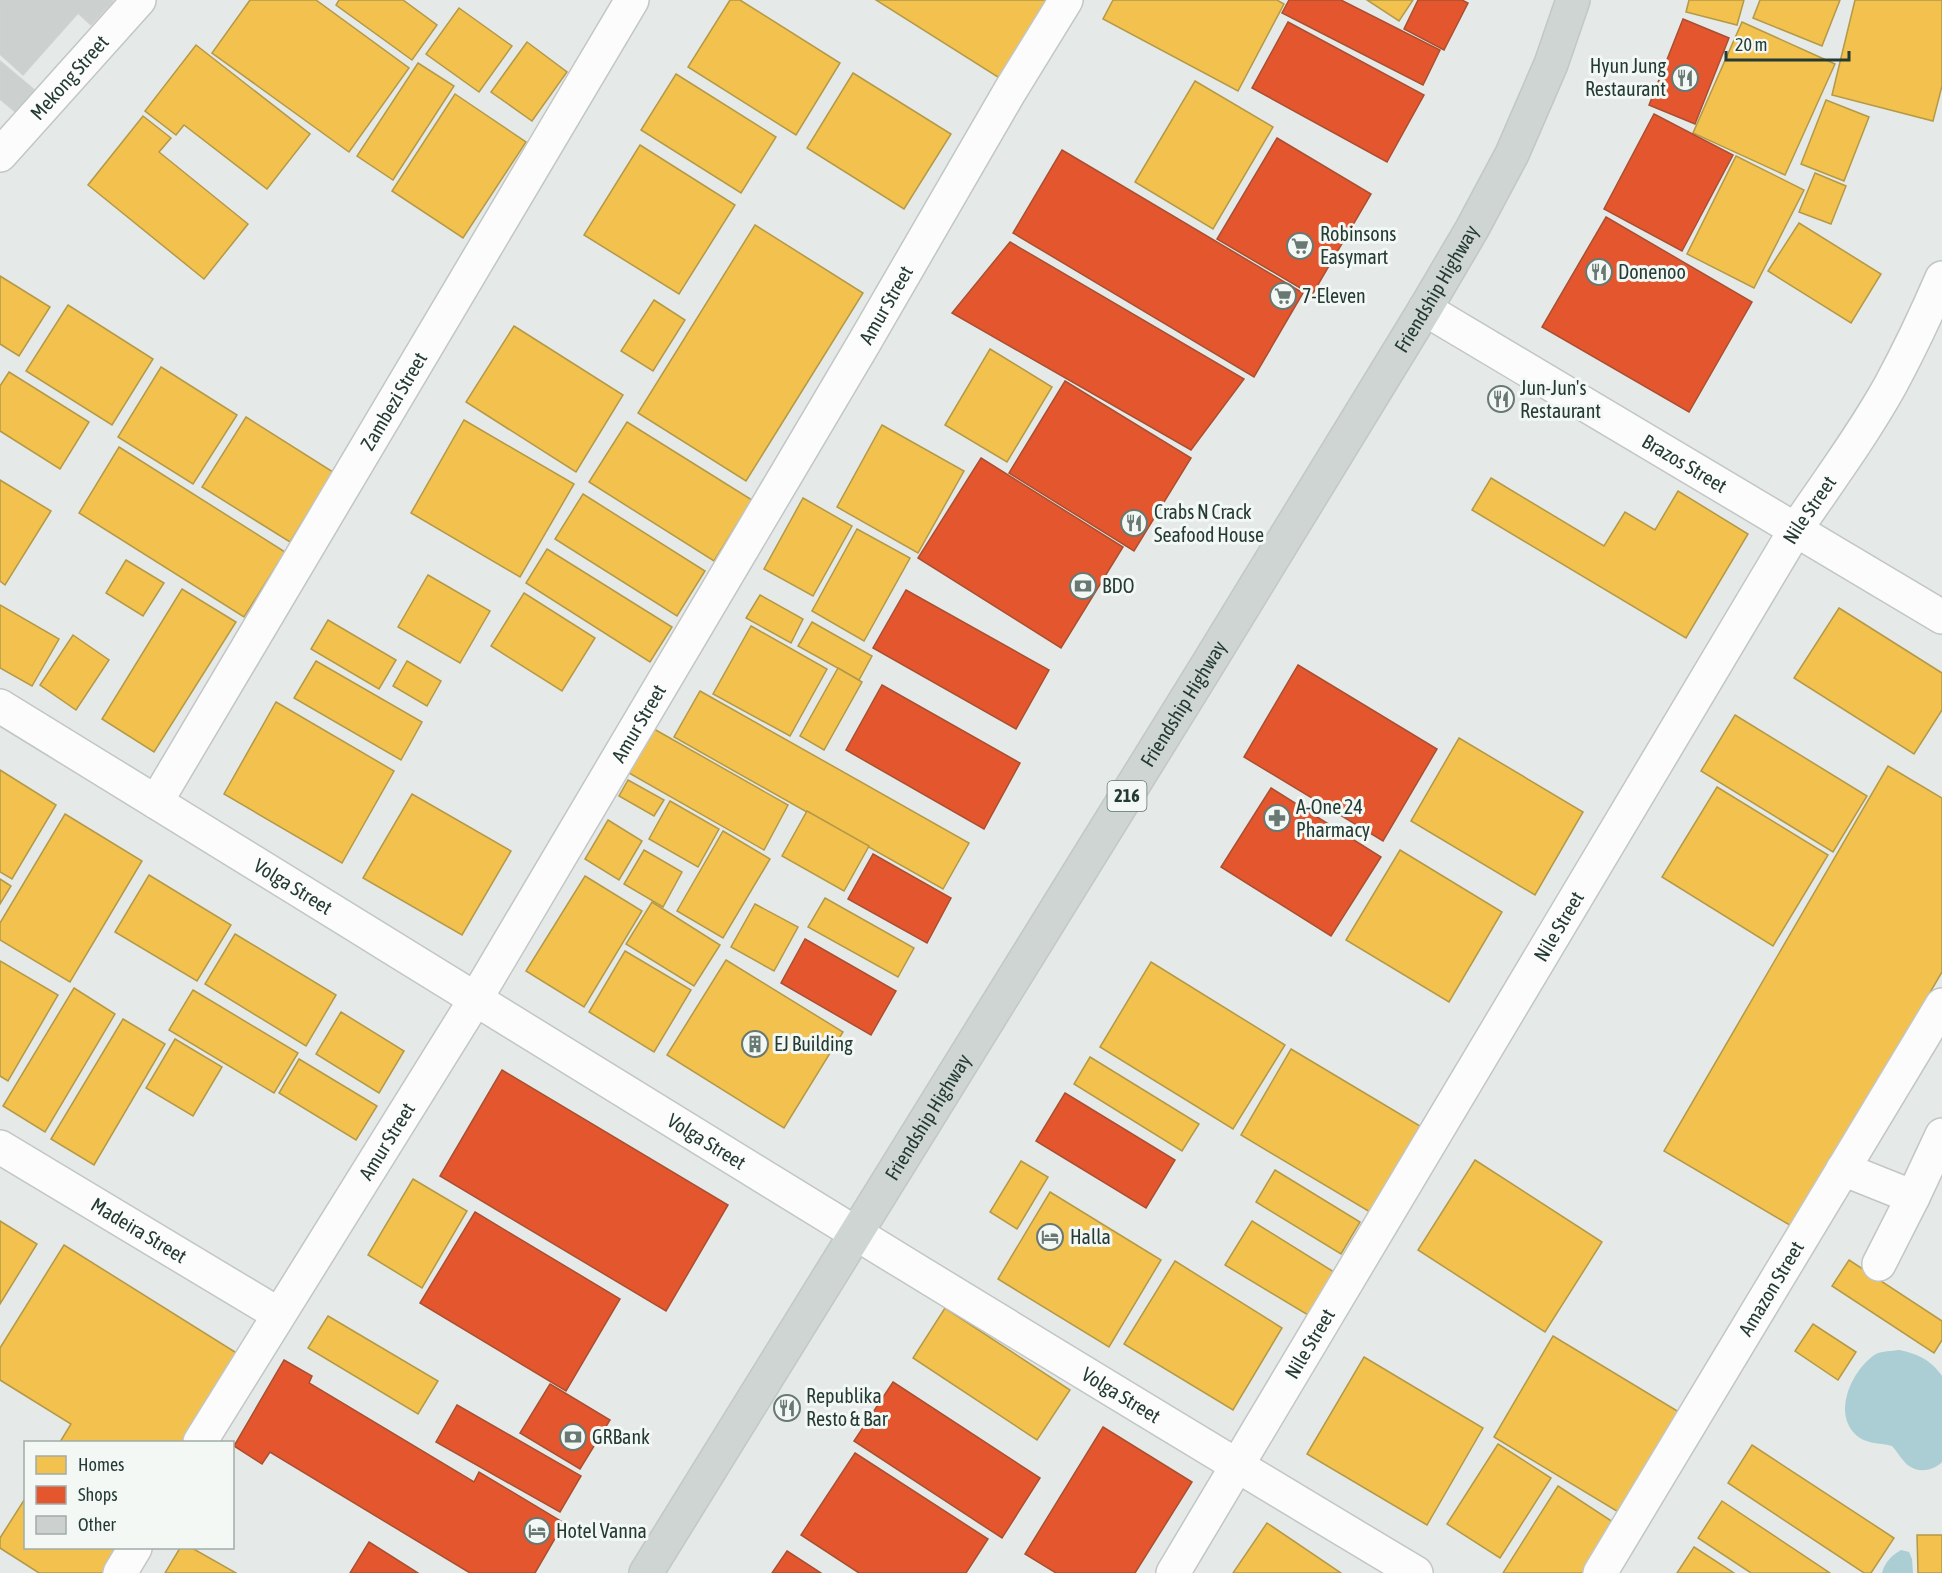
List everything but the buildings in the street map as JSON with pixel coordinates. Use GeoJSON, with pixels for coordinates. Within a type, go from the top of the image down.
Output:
{"type":"FeatureCollection","features":[{"type":"Feature","properties":{"kind":"main road","name":"Friendship Highway"},"geometry":{"type":"LineString","coordinates":[[646,1573],[1196,684],[1472,230],[1512,154],[1551,64],[1573,0]]}},
{"type":"Feature","properties":{"kind":"street","name":"Mekong Street"},"geometry":{"type":"LineString","coordinates":[[0,155],[140,0]]}},
{"type":"Feature","properties":{"kind":"street","name":"Zambezi Street"},"geometry":{"type":"LineString","coordinates":[[156,802],[632,0]]}},
{"type":"Feature","properties":{"kind":"street","name":"Amur Street"},"geometry":{"type":"LineString","coordinates":[[201,1441],[475,1000],[864,343],[1010,91],[1066,0]]}},
{"type":"Feature","properties":{"kind":"street","name":"Nile Street"},"geometry":{"type":"LineString","coordinates":[[1173,1573],[1796,529],[1889,387],[1924,320],[1942,278]]}},
{"type":"Feature","properties":{"kind":"street","name":"Brazos Street"},"geometry":{"type":"LineString","coordinates":[[1425,309],[1942,617]]}},
{"type":"Feature","properties":{"kind":"street","name":"Volga Street"},"geometry":{"type":"LineString","coordinates":[[0,706],[855,1233],[1416,1573]]}},
{"type":"Feature","properties":{"kind":"street","name":"Amazon Street"},"geometry":{"type":"LineString","coordinates":[[1600,1573],[1942,1005]]}},
{"type":"Feature","properties":{"kind":"street"},"geometry":{"type":"LineString","coordinates":[[1879,1264],[1942,1135]]}},
{"type":"Feature","properties":{"kind":"street","name":"Madeira Street"},"geometry":{"type":"LineString","coordinates":[[0,1147],[278,1314]]}},
{"type":"Feature","properties":{"kind":"street"},"geometry":{"type":"LineString","coordinates":[[1843,1169],[1913,1197]]}},
{"type":"Feature","properties":{"kind":"street"},"geometry":{"type":"LineString","coordinates":[[120,1573],[134,1549]]}},
{"type":"Feature","properties":{"kind":"water"},"geometry":{"type":"Polygon","coordinates":[[[1899,1350],[1924,1358],[1942,1376],[1942,1462],[1930,1469],[1913,1468],[1904,1462],[1892,1446],[1860,1438],[1851,1429],[1846,1418],[1847,1394],[1859,1371],[1876,1354],[1899,1350]]]}},
{"type":"Feature","properties":{"kind":"water"},"geometry":{"type":"Polygon","coordinates":[[[1901,1550],[1909,1552],[1913,1573],[1882,1573],[1889,1560],[1901,1550]]]}},
{"type":"Feature","properties":{"kind":"place","name":"Hyun Jung Restaurant"},"geometry":{"type":"Point","coordinates":[1685,78]}},
{"type":"Feature","properties":{"kind":"place","name":"Robinsons Easymart"},"geometry":{"type":"Point","coordinates":[1300,246]}},
{"type":"Feature","properties":{"kind":"place","name":"Donenoo"},"geometry":{"type":"Point","coordinates":[1599,272]}},
{"type":"Feature","properties":{"kind":"place","name":"7-Eleven"},"geometry":{"type":"Point","coordinates":[1283,296]}},
{"type":"Feature","properties":{"kind":"place","name":"Jun-Jun's Restaurant"},"geometry":{"type":"Point","coordinates":[1501,399]}},
{"type":"Feature","properties":{"kind":"place","name":"Crabs N Crack Seafood House"},"geometry":{"type":"Point","coordinates":[1134,523]}},
{"type":"Feature","properties":{"kind":"place","name":"BDO"},"geometry":{"type":"Point","coordinates":[1083,586]}},
{"type":"Feature","properties":{"kind":"place","name":"A-One 24 Pharmacy"},"geometry":{"type":"Point","coordinates":[1277,818]}},
{"type":"Feature","properties":{"kind":"place","name":"EJ Building"},"geometry":{"type":"Point","coordinates":[755,1044]}},
{"type":"Feature","properties":{"kind":"place","name":"Halla"},"geometry":{"type":"Point","coordinates":[1050,1237]}},
{"type":"Feature","properties":{"kind":"place","name":"Republika Resto & Bar"},"geometry":{"type":"Point","coordinates":[787,1408]}},
{"type":"Feature","properties":{"kind":"place","name":"GRBank"},"geometry":{"type":"Point","coordinates":[573,1437]}},
{"type":"Feature","properties":{"kind":"place","name":"Hotel Vanna"},"geometry":{"type":"Point","coordinates":[537,1531]}}]}
